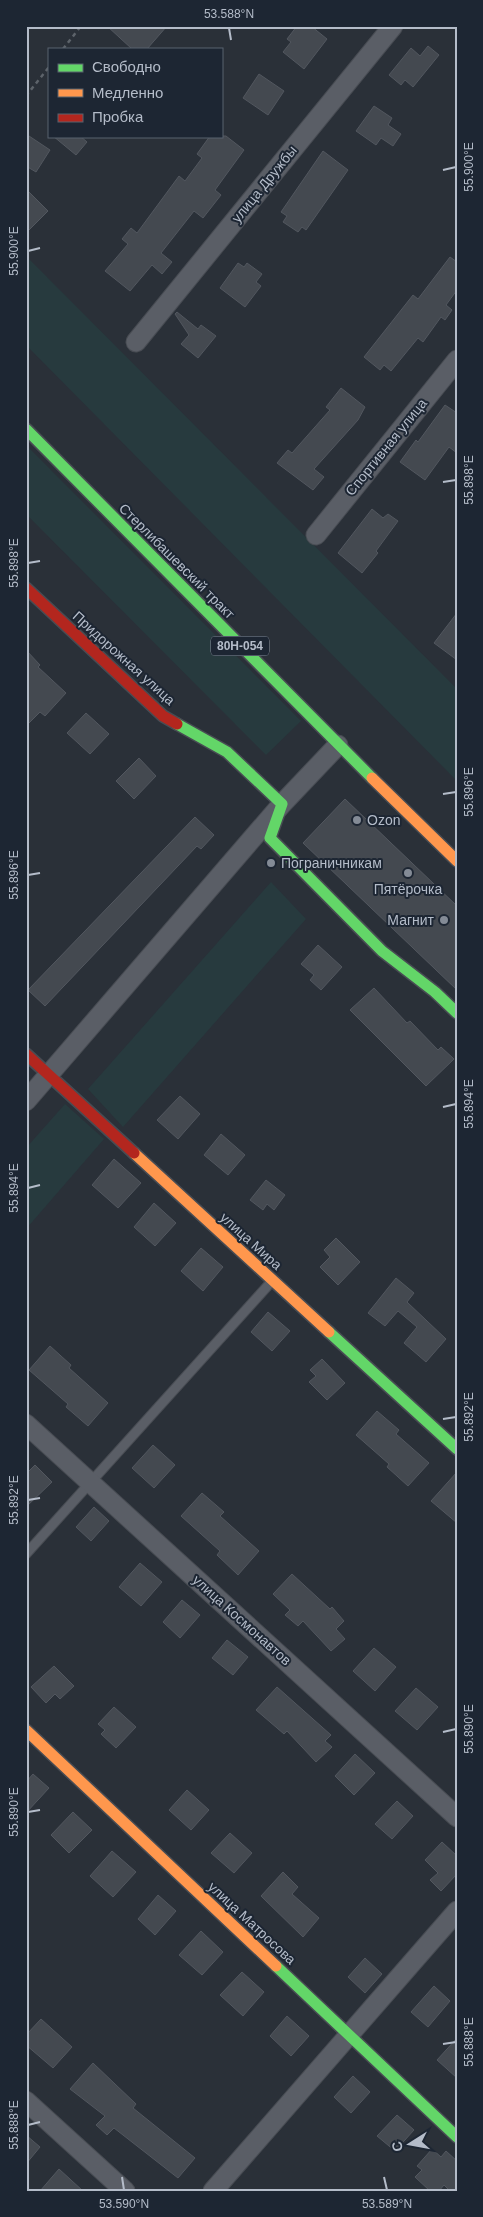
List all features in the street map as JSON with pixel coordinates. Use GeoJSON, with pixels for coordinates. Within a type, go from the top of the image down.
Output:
{"type":"FeatureCollection","features":[{"type":"Feature","properties":{"kind":"street","name":"улица Дружбы"},"geometry":{"type":"LineString","coordinates":[[136,342],[392,26]]}},
{"type":"Feature","properties":{"kind":"street","name":"Спортивная улица"},"geometry":{"type":"LineString","coordinates":[[316,535],[457,360]]}},
{"type":"Feature","properties":{"kind":"street","name":"Стерлибашевский тракт"},"geometry":{"type":"LineString","coordinates":[[26,429],[338,745],[457,861]]}},
{"type":"Feature","properties":{"kind":"street","name":"Придорожная улица"},"geometry":{"type":"LineString","coordinates":[[26,588],[163,716],[227,752],[282,804]]}},
{"type":"Feature","properties":{"kind":"street"},"geometry":{"type":"LineString","coordinates":[[26,1101],[282,804],[338,745]]}},
{"type":"Feature","properties":{"kind":"street"},"geometry":{"type":"LineString","coordinates":[[282,804],[270,838],[382,951],[435,992],[457,1013]]}},
{"type":"Feature","properties":{"kind":"street","name":"улица Мира"},"geometry":{"type":"LineString","coordinates":[[26,1054],[457,1448]]}},
{"type":"Feature","properties":{"kind":"street","name":"улица Космонавтов"},"geometry":{"type":"LineString","coordinates":[[26,1424],[457,1818]]}},
{"type":"Feature","properties":{"kind":"street","name":"улица Матросова"},"geometry":{"type":"LineString","coordinates":[[26,1730],[457,2137]]}},
{"type":"Feature","properties":{"kind":"street"},"geometry":{"type":"LineString","coordinates":[[212,2191],[457,1911]]}},
{"type":"Feature","properties":{"kind":"street"},"geometry":{"type":"LineString","coordinates":[[26,2101],[125,2191]]}},
{"type":"Feature","properties":{"kind":"lane"},"geometry":{"type":"LineString","coordinates":[[26,1554],[272,1280]]}},
{"type":"Feature","properties":{"kind":"path"},"geometry":{"type":"LineString","coordinates":[[64,48],[81,26]]}},
{"type":"Feature","properties":{"kind":"path"},"geometry":{"type":"LineString","coordinates":[[26,96],[48,68]]}},
{"type":"Feature","properties":{"kind":"green space"},"geometry":{"type":"Polygon","coordinates":[[[26,256],[457,689],[457,781],[26,345],[26,256]]]}},
{"type":"Feature","properties":{"kind":"green space"},"geometry":{"type":"Polygon","coordinates":[[[26,445],[301,721],[266,755],[26,514],[26,445]]]}},
{"type":"Feature","properties":{"kind":"green space"},"geometry":{"type":"Polygon","coordinates":[[[271,882],[306,919],[123,1127],[88,1089],[271,882]]]}},
{"type":"Feature","properties":{"kind":"green space"},"geometry":{"type":"Polygon","coordinates":[[[65,1104],[104,1139],[26,1229],[26,1148],[65,1104]]]}},
{"type":"Feature","properties":{"kind":"building"},"geometry":{"type":"Polygon","coordinates":[[[107,26],[167,26],[148,48],[131,48],[107,26]]]}},
{"type":"Feature","properties":{"kind":"building"},"geometry":{"type":"Polygon","coordinates":[[[297,26],[311,26],[327,39],[304,69],[283,52],[291,42],[287,39],[297,26]]]}},
{"type":"Feature","properties":{"kind":"building"},"geometry":{"type":"Polygon","coordinates":[[[428,46],[439,55],[413,87],[405,80],[401,85],[389,75],[411,48],[420,56],[428,46]]]}},
{"type":"Feature","properties":{"kind":"building"},"geometry":{"type":"Polygon","coordinates":[[[259,74],[284,91],[268,115],[243,98],[259,74]]]}},
{"type":"Feature","properties":{"kind":"building"},"geometry":{"type":"Polygon","coordinates":[[[374,106],[392,118],[388,125],[401,134],[393,146],[381,138],[376,145],[356,131],[374,106]]]}},
{"type":"Feature","properties":{"kind":"building"},"geometry":{"type":"Polygon","coordinates":[[[26,134],[50,150],[36,172],[26,166],[26,134]]]}},
{"type":"Feature","properties":{"kind":"building"},"geometry":{"type":"Polygon","coordinates":[[[222,136],[226,136],[244,150],[215,190],[221,195],[203,218],[194,211],[161,253],[172,262],[162,274],[152,265],[130,291],[105,271],[128,244],[122,239],[131,228],[137,233],[179,176],[185,181],[202,158],[197,154],[209,138],[222,138],[222,136]]]}},
{"type":"Feature","properties":{"kind":"building"},"geometry":{"type":"Polygon","coordinates":[[[55,138],[82,138],[87,142],[76,155],[55,138]]]}},
{"type":"Feature","properties":{"kind":"building"},"geometry":{"type":"Polygon","coordinates":[[[323,151],[348,170],[306,230],[302,227],[298,232],[283,222],[287,216],[281,212],[323,151]]]}},
{"type":"Feature","properties":{"kind":"building"},"geometry":{"type":"Polygon","coordinates":[[[26,189],[48,211],[26,233],[26,189]]]}},
{"type":"Feature","properties":{"kind":"building"},"geometry":{"type":"Polygon","coordinates":[[[450,257],[457,262],[457,290],[446,305],[452,310],[445,320],[441,317],[423,342],[418,338],[391,371],[384,365],[380,370],[364,357],[413,295],[418,299],[450,257]]]}},
{"type":"Feature","properties":{"kind":"building"},"geometry":{"type":"Polygon","coordinates":[[[238,263],[244,267],[247,263],[262,274],[256,282],[261,286],[245,307],[220,288],[238,263]]]}},
{"type":"Feature","properties":{"kind":"building"},"geometry":{"type":"Polygon","coordinates":[[[177,312],[198,329],[201,325],[216,336],[198,358],[181,344],[189,335],[175,314],[177,312]]]}},
{"type":"Feature","properties":{"kind":"building"},"geometry":{"type":"Polygon","coordinates":[[[341,388],[365,407],[358,420],[314,469],[324,477],[313,490],[277,463],[288,450],[292,453],[330,410],[326,407],[341,388]]]}},
{"type":"Feature","properties":{"kind":"building"},"geometry":{"type":"Polygon","coordinates":[[[445,405],[457,413],[457,453],[449,447],[425,480],[400,462],[416,440],[418,442],[445,405]]]}},
{"type":"Feature","properties":{"kind":"building"},"geometry":{"type":"Polygon","coordinates":[[[372,509],[383,518],[388,514],[398,521],[376,551],[378,553],[362,573],[338,553],[372,509]]]}},
{"type":"Feature","properties":{"kind":"building"},"geometry":{"type":"Polygon","coordinates":[[[457,613],[457,660],[434,643],[457,613]]]}},
{"type":"Feature","properties":{"kind":"building"},"geometry":{"type":"Polygon","coordinates":[[[26,650],[40,665],[38,667],[66,693],[45,716],[40,712],[26,726],[26,650]]]}},
{"type":"Feature","properties":{"kind":"building"},"geometry":{"type":"Polygon","coordinates":[[[86,713],[109,734],[90,754],[67,733],[86,713]]]}},
{"type":"Feature","properties":{"kind":"building"},"geometry":{"type":"Polygon","coordinates":[[[139,758],[156,776],[134,799],[116,781],[139,758]]]}},
{"type":"Feature","properties":{"kind":"building"},"geometry":{"type":"Polygon","coordinates":[[[345,799],[457,906],[457,990],[303,843],[345,799]]]}},
{"type":"Feature","properties":{"kind":"building"},"geometry":{"type":"Polygon","coordinates":[[[195,817],[214,835],[201,849],[197,846],[45,1006],[28,990],[195,817]]]}},
{"type":"Feature","properties":{"kind":"building"},"geometry":{"type":"Polygon","coordinates":[[[318,945],[342,967],[321,990],[310,980],[314,975],[301,964],[318,945]]]}},
{"type":"Feature","properties":{"kind":"building"},"geometry":{"type":"Polygon","coordinates":[[[374,988],[407,1023],[410,1021],[438,1050],[441,1047],[454,1059],[426,1086],[350,1010],[374,988]]]}},
{"type":"Feature","properties":{"kind":"building"},"geometry":{"type":"Polygon","coordinates":[[[180,1096],[200,1114],[178,1139],[157,1120],[180,1096]]]}},
{"type":"Feature","properties":{"kind":"building"},"geometry":{"type":"Polygon","coordinates":[[[221,1134],[245,1155],[228,1175],[204,1155],[221,1134]]]}},
{"type":"Feature","properties":{"kind":"building"},"geometry":{"type":"Polygon","coordinates":[[[114,1159],[141,1183],[118,1208],[92,1185],[114,1159]]]}},
{"type":"Feature","properties":{"kind":"building"},"geometry":{"type":"Polygon","coordinates":[[[266,1180],[285,1195],[274,1210],[267,1204],[263,1210],[250,1200],[266,1180]]]}},
{"type":"Feature","properties":{"kind":"building"},"geometry":{"type":"Polygon","coordinates":[[[154,1203],[176,1223],[155,1246],[134,1227],[154,1203]]]}},
{"type":"Feature","properties":{"kind":"building"},"geometry":{"type":"Polygon","coordinates":[[[336,1238],[360,1262],[338,1285],[320,1267],[330,1257],[324,1250],[336,1238]]]}},
{"type":"Feature","properties":{"kind":"building"},"geometry":{"type":"Polygon","coordinates":[[[201,1248],[223,1267],[203,1291],[181,1271],[201,1248]]]}},
{"type":"Feature","properties":{"kind":"building"},"geometry":{"type":"Polygon","coordinates":[[[396,1278],[414,1293],[407,1302],[446,1339],[426,1362],[404,1343],[417,1327],[398,1311],[385,1326],[368,1313],[396,1278]]]}},
{"type":"Feature","properties":{"kind":"building"},"geometry":{"type":"Polygon","coordinates":[[[268,1312],[290,1331],[272,1351],[251,1332],[268,1312]]]}},
{"type":"Feature","properties":{"kind":"building"},"geometry":{"type":"Polygon","coordinates":[[[50,1346],[71,1365],[69,1368],[108,1403],[88,1426],[66,1407],[68,1404],[29,1370],[50,1346]]]}},
{"type":"Feature","properties":{"kind":"building"},"geometry":{"type":"Polygon","coordinates":[[[322,1359],[345,1383],[327,1400],[309,1382],[316,1376],[310,1370],[322,1359]]]}},
{"type":"Feature","properties":{"kind":"building"},"geometry":{"type":"Polygon","coordinates":[[[377,1411],[399,1430],[396,1434],[429,1463],[408,1486],[387,1467],[389,1464],[356,1435],[377,1411]]]}},
{"type":"Feature","properties":{"kind":"building"},"geometry":{"type":"Polygon","coordinates":[[[153,1445],[175,1465],[154,1488],[132,1468],[153,1445]]]}},
{"type":"Feature","properties":{"kind":"building"},"geometry":{"type":"Polygon","coordinates":[[[35,1465],[52,1482],[26,1507],[26,1474],[35,1465]]]}},
{"type":"Feature","properties":{"kind":"building"},"geometry":{"type":"Polygon","coordinates":[[[457,1472],[457,1523],[431,1501],[457,1472]]]}},
{"type":"Feature","properties":{"kind":"building"},"geometry":{"type":"Polygon","coordinates":[[[202,1493],[224,1512],[220,1516],[259,1551],[238,1575],[217,1555],[220,1551],[181,1516],[202,1493]]]}},
{"type":"Feature","properties":{"kind":"building"},"geometry":{"type":"Polygon","coordinates":[[[94,1507],[109,1521],[91,1541],[76,1527],[94,1507]]]}},
{"type":"Feature","properties":{"kind":"building"},"geometry":{"type":"Polygon","coordinates":[[[140,1563],[162,1582],[141,1606],[119,1587],[140,1563]]]}},
{"type":"Feature","properties":{"kind":"building"},"geometry":{"type":"Polygon","coordinates":[[[292,1574],[330,1609],[332,1607],[344,1621],[336,1629],[345,1639],[331,1651],[303,1621],[298,1626],[285,1615],[290,1610],[273,1594],[292,1574]]]}},
{"type":"Feature","properties":{"kind":"building"},"geometry":{"type":"Polygon","coordinates":[[[182,1600],[200,1615],[180,1638],[163,1622],[182,1600]]]}},
{"type":"Feature","properties":{"kind":"building"},"geometry":{"type":"Polygon","coordinates":[[[227,1640],[248,1657],[233,1675],[212,1658],[227,1640]]]}},
{"type":"Feature","properties":{"kind":"building"},"geometry":{"type":"Polygon","coordinates":[[[374,1648],[396,1667],[375,1691],[353,1671],[374,1648]]]}},
{"type":"Feature","properties":{"kind":"building"},"geometry":{"type":"Polygon","coordinates":[[[54,1666],[74,1686],[60,1699],[55,1694],[46,1703],[31,1687],[54,1666]]]}},
{"type":"Feature","properties":{"kind":"building"},"geometry":{"type":"Polygon","coordinates":[[[277,1687],[331,1735],[325,1741],[332,1747],[316,1762],[287,1731],[284,1734],[256,1710],[277,1687]]]}},
{"type":"Feature","properties":{"kind":"building"},"geometry":{"type":"Polygon","coordinates":[[[416,1688],[438,1707],[417,1730],[395,1711],[416,1688]]]}},
{"type":"Feature","properties":{"kind":"building"},"geometry":{"type":"Polygon","coordinates":[[[114,1707],[136,1727],[116,1748],[101,1734],[105,1730],[98,1724],[114,1707]]]}},
{"type":"Feature","properties":{"kind":"building"},"geometry":{"type":"Polygon","coordinates":[[[355,1754],[375,1773],[354,1795],[335,1776],[355,1754]]]}},
{"type":"Feature","properties":{"kind":"building"},"geometry":{"type":"Polygon","coordinates":[[[33,1774],[49,1788],[26,1813],[26,1782],[33,1774]]]}},
{"type":"Feature","properties":{"kind":"building"},"geometry":{"type":"Polygon","coordinates":[[[187,1790],[209,1810],[191,1830],[169,1810],[187,1790]]]}},
{"type":"Feature","properties":{"kind":"building"},"geometry":{"type":"Polygon","coordinates":[[[397,1801],[413,1816],[392,1839],[375,1824],[397,1801]]]}},
{"type":"Feature","properties":{"kind":"building"},"geometry":{"type":"Polygon","coordinates":[[[73,1812],[92,1830],[69,1853],[51,1835],[73,1812]]]}},
{"type":"Feature","properties":{"kind":"building"},"geometry":{"type":"Polygon","coordinates":[[[230,1833],[252,1853],[234,1873],[211,1853],[230,1833]]]}},
{"type":"Feature","properties":{"kind":"building"},"geometry":{"type":"Polygon","coordinates":[[[442,1842],[457,1856],[457,1874],[441,1891],[430,1880],[438,1873],[425,1860],[442,1842]]]}},
{"type":"Feature","properties":{"kind":"building"},"geometry":{"type":"Polygon","coordinates":[[[112,1851],[136,1872],[113,1897],[90,1876],[112,1851]]]}},
{"type":"Feature","properties":{"kind":"building"},"geometry":{"type":"Polygon","coordinates":[[[283,1872],[298,1887],[292,1894],[319,1918],[303,1937],[261,1896],[283,1872]]]}},
{"type":"Feature","properties":{"kind":"building"},"geometry":{"type":"Polygon","coordinates":[[[158,1895],[176,1911],[155,1935],[138,1919],[158,1895]]]}},
{"type":"Feature","properties":{"kind":"building"},"geometry":{"type":"Polygon","coordinates":[[[201,1931],[223,1952],[202,1975],[179,1955],[201,1931]]]}},
{"type":"Feature","properties":{"kind":"building"},"geometry":{"type":"Polygon","coordinates":[[[365,1958],[382,1974],[365,1993],[348,1977],[365,1958]]]}},
{"type":"Feature","properties":{"kind":"building"},"geometry":{"type":"Polygon","coordinates":[[[242,1972],[264,1992],[243,2016],[220,1995],[242,1972]]]}},
{"type":"Feature","properties":{"kind":"building"},"geometry":{"type":"Polygon","coordinates":[[[434,1986],[450,2001],[428,2027],[411,2012],[434,1986]]]}},
{"type":"Feature","properties":{"kind":"building"},"geometry":{"type":"Polygon","coordinates":[[[287,2016],[309,2036],[291,2056],[270,2036],[287,2016]]]}},
{"type":"Feature","properties":{"kind":"building"},"geometry":{"type":"Polygon","coordinates":[[[41,2019],[72,2047],[53,2068],[26,2045],[26,2035],[41,2019]]]}},
{"type":"Feature","properties":{"kind":"building"},"geometry":{"type":"Polygon","coordinates":[[[457,2038],[457,2078],[437,2060],[457,2038]]]}},
{"type":"Feature","properties":{"kind":"building"},"geometry":{"type":"Polygon","coordinates":[[[93,2063],[136,2104],[133,2108],[195,2158],[178,2178],[114,2128],[107,2135],[96,2125],[105,2116],[70,2089],[93,2063]]]}},
{"type":"Feature","properties":{"kind":"building"},"geometry":{"type":"Polygon","coordinates":[[[353,2076],[370,2092],[351,2113],[334,2097],[353,2076]]]}},
{"type":"Feature","properties":{"kind":"building"},"geometry":{"type":"Polygon","coordinates":[[[397,2115],[414,2130],[395,2151],[377,2136],[397,2115]]]}},
{"type":"Feature","properties":{"kind":"building"},"geometry":{"type":"Polygon","coordinates":[[[26,2135],[40,2147],[26,2164],[26,2135]]]}},
{"type":"Feature","properties":{"kind":"building"},"geometry":{"type":"Polygon","coordinates":[[[432,2149],[441,2157],[446,2151],[457,2161],[457,2191],[450,2191],[444,2185],[439,2191],[430,2191],[415,2177],[422,2170],[417,2166],[432,2149]]]}},
{"type":"Feature","properties":{"kind":"building"},"geometry":{"type":"Polygon","coordinates":[[[59,2169],[83,2191],[40,2191],[59,2169]]]}},
{"type":"Feature","properties":{"kind":"traffic: fast"},"geometry":{"type":"LineString","coordinates":[[26,429],[372,778]]}},
{"type":"Feature","properties":{"kind":"traffic: fast"},"geometry":{"type":"LineString","coordinates":[[177,724],[227,752],[282,804],[270,838],[382,951],[435,992],[457,1013]]}},
{"type":"Feature","properties":{"kind":"traffic: fast"},"geometry":{"type":"LineString","coordinates":[[329,1332],[457,1449]]}},
{"type":"Feature","properties":{"kind":"traffic: fast"},"geometry":{"type":"LineString","coordinates":[[276,1966],[457,2137]]}},
{"type":"Feature","properties":{"kind":"traffic: slow"},"geometry":{"type":"LineString","coordinates":[[372,778],[457,861]]}},
{"type":"Feature","properties":{"kind":"traffic: slow"},"geometry":{"type":"LineString","coordinates":[[134,1153],[329,1332]]}},
{"type":"Feature","properties":{"kind":"traffic: slow"},"geometry":{"type":"LineString","coordinates":[[26,1730],[276,1966]]}},
{"type":"Feature","properties":{"kind":"traffic: jam"},"geometry":{"type":"LineString","coordinates":[[26,588],[163,716],[177,724]]}},
{"type":"Feature","properties":{"kind":"traffic: jam"},"geometry":{"type":"LineString","coordinates":[[26,1054],[134,1153]]}},
{"type":"Feature","properties":{"kind":"place","name":"Ozon"},"geometry":{"type":"Point","coordinates":[357,820]}},
{"type":"Feature","properties":{"kind":"place","name":"Пограничникам"},"geometry":{"type":"Point","coordinates":[271,863]}},
{"type":"Feature","properties":{"kind":"place","name":"Пятёрочка"},"geometry":{"type":"Point","coordinates":[408,873]}},
{"type":"Feature","properties":{"kind":"place","name":"Магнит"},"geometry":{"type":"Point","coordinates":[444,920]}}]}
